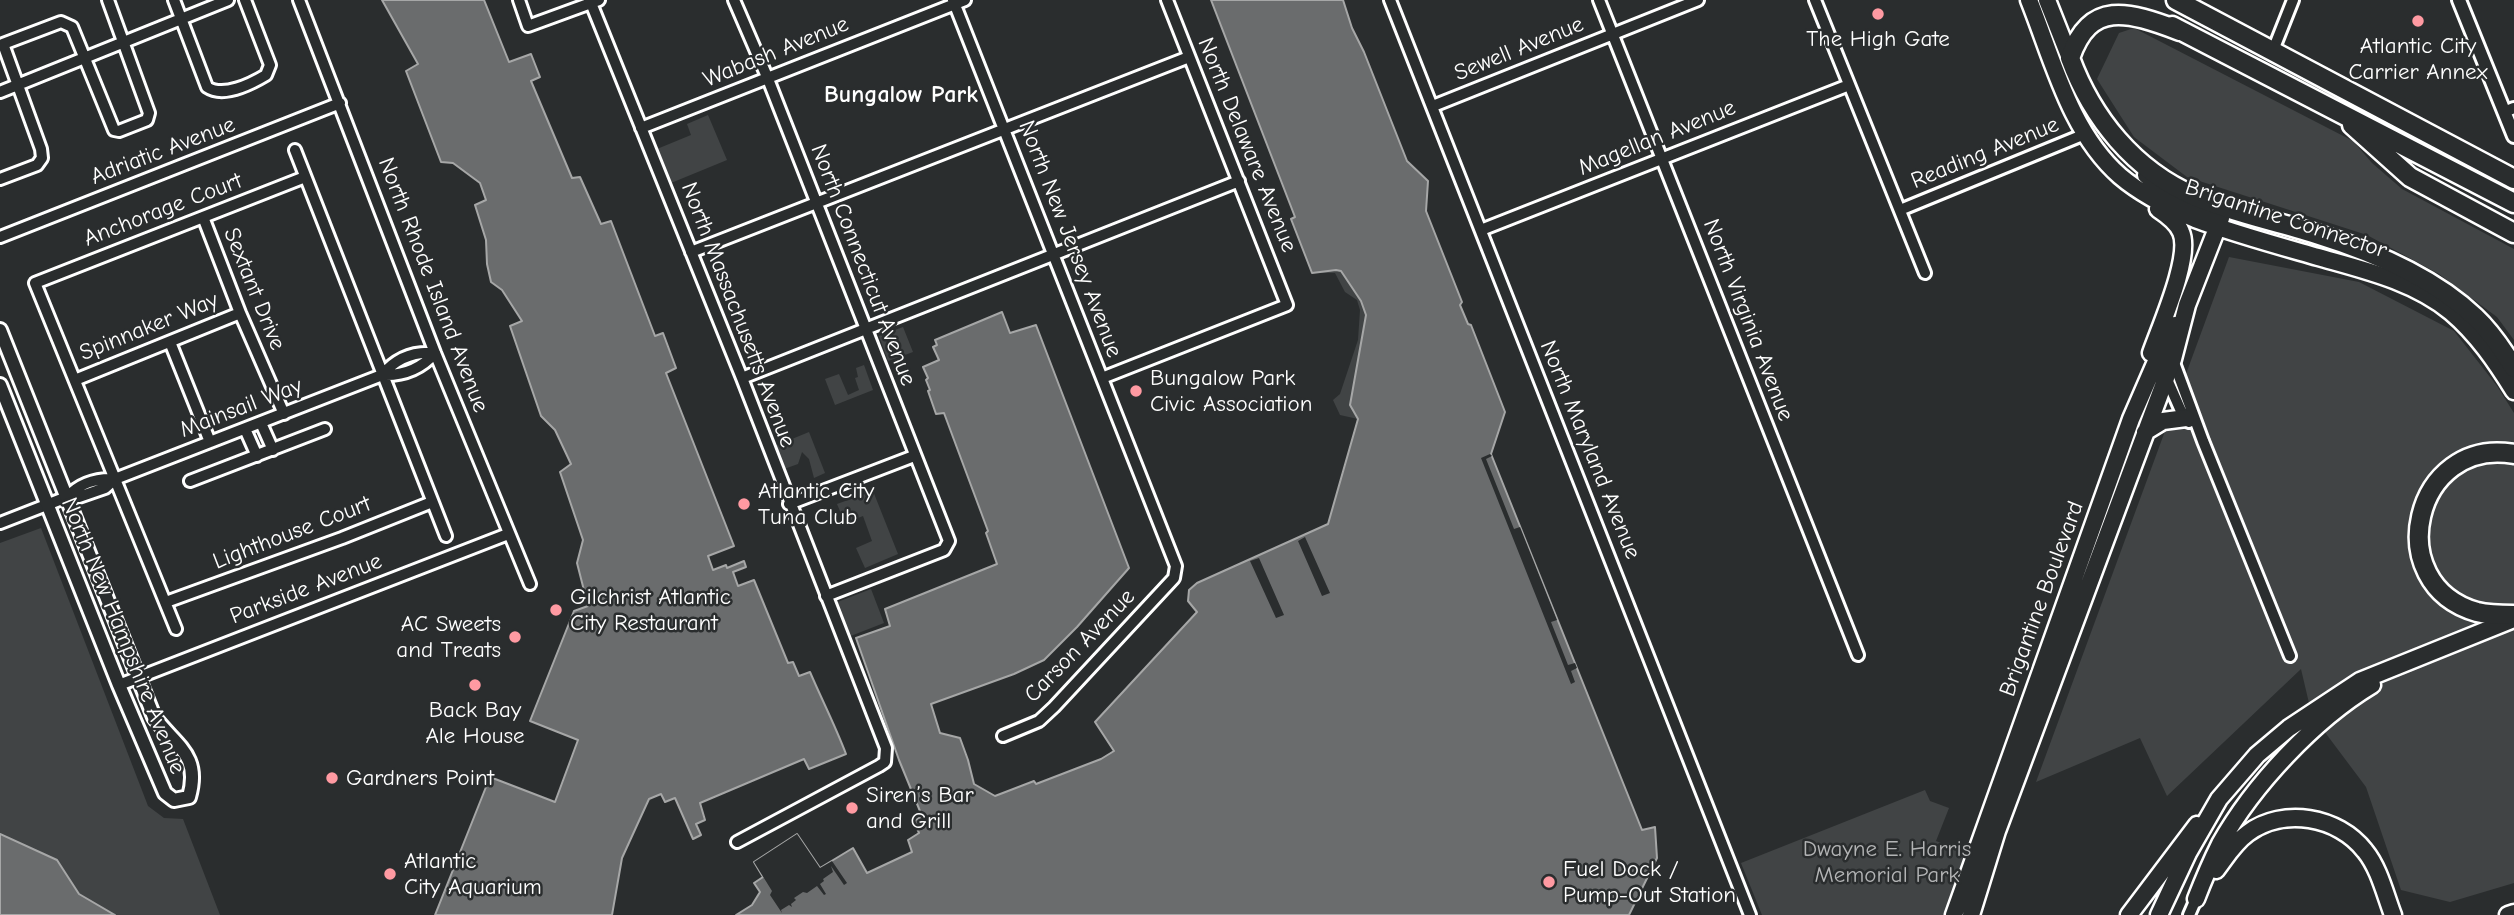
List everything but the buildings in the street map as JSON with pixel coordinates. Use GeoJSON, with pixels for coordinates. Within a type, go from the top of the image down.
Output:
{"type":"FeatureCollection","features":[{"type":"Feature","properties":{"kind":"highway"},"geometry":{"type":"LineString","coordinates":[[2126,0],[2514,203]]}},
{"type":"Feature","properties":{"kind":"highway"},"geometry":{"type":"LineString","coordinates":[[2176,0],[2514,179]]}},
{"type":"Feature","properties":{"kind":"highway"},"geometry":{"type":"LineString","coordinates":[[2070,58],[2081,27],[2092,16],[2107,10],[2135,14],[2180,30]]}},
{"type":"Feature","properties":{"kind":"highway","name":"Brigantine Connector"},"geometry":{"type":"LineString","coordinates":[[2070,58],[2084,92],[2115,138]]}},
{"type":"Feature","properties":{"kind":"highway"},"geometry":{"type":"LineString","coordinates":[[2338,111],[2410,177],[2514,233]]}},
{"type":"Feature","properties":{"kind":"highway"},"geometry":{"type":"LineString","coordinates":[[2115,138],[2153,172],[2193,196],[2329,238],[2409,273],[2447,295],[2477,319],[2514,368]]}},
{"type":"Feature","properties":{"kind":"highway"},"geometry":{"type":"LineString","coordinates":[[2219,223],[2409,273]]}},
{"type":"Feature","properties":{"kind":"highway"},"geometry":{"type":"LineString","coordinates":[[2514,454],[2487,453],[2467,459],[2450,469],[2435,484],[2425,500],[2419,518],[2418,538],[2425,568],[2443,593],[2476,612],[2514,617]]}},
{"type":"Feature","properties":{"kind":"main road","name":"Brigantine Connector"},"geometry":{"type":"LineString","coordinates":[[2029,0],[2085,134],[2122,178],[2168,207],[2385,277],[2426,295],[2468,328],[2487,350],[2514,391]]}},
{"type":"Feature","properties":{"kind":"main road","name":"Brigantine Connector"},"geometry":{"type":"LineString","coordinates":[[2047,0],[2070,58]]}},
{"type":"Feature","properties":{"kind":"main road","name":"Brigantine Connector"},"geometry":{"type":"LineString","coordinates":[[2115,138],[2137,167],[2169,194],[2219,223]]}},
{"type":"Feature","properties":{"kind":"main road"},"geometry":{"type":"LineString","coordinates":[[2122,178],[2169,217],[2181,233],[2184,244],[2177,279],[2138,390],[2131,419]]}},
{"type":"Feature","properties":{"kind":"main road","name":"Brigantine Boulevard"},"geometry":{"type":"LineString","coordinates":[[1971,915],[1997,831],[2173,359],[2187,305],[2219,223]]}},
{"type":"Feature","properties":{"kind":"main road","name":"Brigantine Boulevard"},"geometry":{"type":"LineString","coordinates":[[1954,915],[2131,419],[2161,351],[2187,305]]}},
{"type":"Feature","properties":{"kind":"main road"},"geometry":{"type":"LineString","coordinates":[[2145,432],[2163,421],[2186,418]]}},
{"type":"Feature","properties":{"kind":"main road"},"geometry":{"type":"LineString","coordinates":[[2129,915],[2184,839],[2257,755],[2289,728],[2360,681],[2514,617]]}},
{"type":"Feature","properties":{"kind":"main road"},"geometry":{"type":"LineString","coordinates":[[2196,899],[2227,833],[2283,762],[2337,710],[2365,689],[2419,657]]}},
{"type":"Feature","properties":{"kind":"main road"},"geometry":{"type":"LineString","coordinates":[[2159,915],[2188,853],[2219,799]]}},
{"type":"Feature","properties":{"kind":"main road"},"geometry":{"type":"LineString","coordinates":[[2196,899],[2245,835],[2265,823],[2309,819],[2340,830],[2365,851],[2393,915]]}},
{"type":"Feature","properties":{"kind":"main road"},"geometry":{"type":"LineString","coordinates":[[2508,915],[2514,913]]}},
{"type":"Feature","properties":{"kind":"street"},"geometry":{"type":"LineString","coordinates":[[0,179],[37,165],[42,158],[2,40],[61,22],[72,27],[114,130],[119,131],[144,122],[149,113],[107,0]]}},
{"type":"Feature","properties":{"kind":"street"},"geometry":{"type":"LineString","coordinates":[[174,0],[207,87],[214,92],[223,92],[258,80],[266,75],[270,65],[246,0]]}},
{"type":"Feature","properties":{"kind":"street"},"geometry":{"type":"LineString","coordinates":[[0,92],[228,0]]}},
{"type":"Feature","properties":{"kind":"street","name":"North Rhode Island Avenue"},"geometry":{"type":"LineString","coordinates":[[299,0],[435,353],[530,584]]}},
{"type":"Feature","properties":{"kind":"street"},"geometry":{"type":"LineString","coordinates":[[519,0],[528,26],[595,1]]}},
{"type":"Feature","properties":{"kind":"street","name":"North Connecticut Avenue"},"geometry":{"type":"LineString","coordinates":[[734,0],[768,79],[948,541],[944,550],[825,596]]}},
{"type":"Feature","properties":{"kind":"street","name":"North Delaware Avenue"},"geometry":{"type":"LineString","coordinates":[[1102,378],[1287,305],[1167,0]]}},
{"type":"Feature","properties":{"kind":"street","name":"North Maryland Avenue"},"geometry":{"type":"LineString","coordinates":[[1390,0],[1750,915]]}},
{"type":"Feature","properties":{"kind":"street","name":"North Virginia Avenue"},"geometry":{"type":"LineString","coordinates":[[1599,0],[1858,655]]}},
{"type":"Feature","properties":{"kind":"street","name":"Sewell Avenue"},"geometry":{"type":"LineString","coordinates":[[1433,106],[1698,0]]}},
{"type":"Feature","properties":{"kind":"street"},"geometry":{"type":"LineString","coordinates":[[1815,0],[1925,273]]}},
{"type":"Feature","properties":{"kind":"street"},"geometry":{"type":"LineString","coordinates":[[2272,52],[2293,0]]}},
{"type":"Feature","properties":{"kind":"street"},"geometry":{"type":"LineString","coordinates":[[2459,0],[2509,110],[2514,136]]}},
{"type":"Feature","properties":{"kind":"street","name":"North Massachusetts Avenue"},"geometry":{"type":"LineString","coordinates":[[595,1],[641,128],[886,748],[885,762],[737,842]]}},
{"type":"Feature","properties":{"kind":"street","name":"Wabash Avenue"},"geometry":{"type":"LineString","coordinates":[[641,128],[958,1]]}},
{"type":"Feature","properties":{"kind":"street","name":"North New Jersey Avenue"},"geometry":{"type":"LineString","coordinates":[[958,1],[1004,130],[1176,566],[1176,572]]}},
{"type":"Feature","properties":{"kind":"street"},"geometry":{"type":"LineString","coordinates":[[691,252],[1189,57]]}},
{"type":"Feature","properties":{"kind":"street","name":"Magellan Avenue"},"geometry":{"type":"LineString","coordinates":[[1481,230],[1849,85]]}},
{"type":"Feature","properties":{"kind":"street","name":"Adriatic Avenue"},"geometry":{"type":"LineString","coordinates":[[0,237],[340,103]]}},
{"type":"Feature","properties":{"kind":"street","name":"Reading Avenue"},"geometry":{"type":"LineString","coordinates":[[1900,210],[2085,134]]}},
{"type":"Feature","properties":{"kind":"street"},"geometry":{"type":"LineString","coordinates":[[295,150],[446,536]]}},
{"type":"Feature","properties":{"kind":"street","name":"Anchorage Court"},"geometry":{"type":"LineString","coordinates":[[75,380],[35,283],[305,177]]}},
{"type":"Feature","properties":{"kind":"street"},"geometry":{"type":"LineString","coordinates":[[742,378],[1239,181]]}},
{"type":"Feature","properties":{"kind":"street","name":"Sextant Drive"},"geometry":{"type":"LineString","coordinates":[[202,217],[284,414]]}},
{"type":"Feature","properties":{"kind":"street","name":"Spinnaker Way"},"geometry":{"type":"LineString","coordinates":[[75,380],[240,313]]}},
{"type":"Feature","properties":{"kind":"street","name":"North New Hampshire Avenue"},"geometry":{"type":"LineString","coordinates":[[0,330],[155,717],[185,753],[195,778],[189,797],[174,800],[165,793],[119,685],[0,385]]}},
{"type":"Feature","properties":{"kind":"street"},"geometry":{"type":"LineString","coordinates":[[170,342],[210,442]]}},
{"type":"Feature","properties":{"kind":"street","name":"Mainsail Way"},"geometry":{"type":"LineString","coordinates":[[0,523],[67,497],[79,497],[105,488],[115,479],[382,375],[396,376],[424,366],[435,353]]}},
{"type":"Feature","properties":{"kind":"street"},"geometry":{"type":"LineString","coordinates":[[2173,359],[2203,441],[2290,656]]}},
{"type":"Feature","properties":{"kind":"street"},"geometry":{"type":"LineString","coordinates":[[2166,376],[2181,411],[2203,441]]}},
{"type":"Feature","properties":{"kind":"street"},"geometry":{"type":"LineString","coordinates":[[75,380],[176,629]]}},
{"type":"Feature","properties":{"kind":"street"},"geometry":{"type":"LineString","coordinates":[[261,423],[273,450]]}},
{"type":"Feature","properties":{"kind":"street"},"geometry":{"type":"LineString","coordinates":[[245,429],[257,456]]}},
{"type":"Feature","properties":{"kind":"street"},"geometry":{"type":"LineString","coordinates":[[190,481],[325,429]]}},
{"type":"Feature","properties":{"kind":"street"},"geometry":{"type":"LineString","coordinates":[[789,504],[914,456]]}},
{"type":"Feature","properties":{"kind":"street","name":"Lighthouse Court"},"geometry":{"type":"LineString","coordinates":[[166,602],[432,502]]}},
{"type":"Feature","properties":{"kind":"street","name":"Parkside Avenue"},"geometry":{"type":"LineString","coordinates":[[119,685],[508,534]]}},
{"type":"Feature","properties":{"kind":"street","name":"Carson Avenue"},"geometry":{"type":"LineString","coordinates":[[1003,736],[1039,721],[1054,707],[1174,578],[1176,572]]}},
{"type":"Feature","properties":{"kind":"street"},"geometry":{"type":"LineString","coordinates":[[2189,915],[2196,899]]}},
{"type":"Feature","properties":{"kind":"green space"},"geometry":{"type":"Polygon","coordinates":[[[2134,28],[2353,141],[2372,163],[2402,189],[2514,249],[2514,340],[2497,317],[2439,274],[2367,235],[2187,177],[2134,137],[2097,79],[2119,33],[2134,28]]]}},
{"type":"Feature","properties":{"kind":"green space"},"geometry":{"type":"Polygon","coordinates":[[[708,115],[727,160],[671,183],[657,149],[691,135],[687,124],[708,115]]]}},
{"type":"Feature","properties":{"kind":"green space"},"geometry":{"type":"Polygon","coordinates":[[[1315,252],[1376,291],[1358,419],[1340,415],[1333,400],[1340,394],[1358,340],[1360,310],[1357,300],[1345,292],[1335,273],[1312,273],[1304,254],[1315,252]]]}},
{"type":"Feature","properties":{"kind":"green space"},"geometry":{"type":"Polygon","coordinates":[[[2229,257],[2359,282],[2454,331],[2497,386],[2514,413],[2514,883],[2450,902],[2401,890],[2366,787],[2324,731],[2309,703],[2301,669],[2167,796],[2140,738],[2036,782],[2229,257]]]}},
{"type":"Feature","properties":{"kind":"green space"},"geometry":{"type":"Polygon","coordinates":[[[903,327],[913,352],[888,361],[879,336],[903,327]]]}},
{"type":"Feature","properties":{"kind":"green space"},"geometry":{"type":"Polygon","coordinates":[[[864,365],[873,390],[835,405],[825,379],[839,374],[848,395],[859,390],[855,378],[858,377],[856,368],[864,365]]]}},
{"type":"Feature","properties":{"kind":"green space"},"geometry":{"type":"Polygon","coordinates":[[[809,432],[825,473],[814,478],[809,459],[802,452],[798,464],[784,469],[775,446],[809,432]]]}},
{"type":"Feature","properties":{"kind":"green space"},"geometry":{"type":"Polygon","coordinates":[[[873,491],[898,554],[865,568],[856,548],[872,541],[863,516],[845,523],[837,504],[873,491]]]}},
{"type":"Feature","properties":{"kind":"green space"},"geometry":{"type":"Polygon","coordinates":[[[41,528],[148,806],[164,818],[183,819],[220,915],[115,915],[79,894],[57,860],[0,834],[0,543],[41,528]]]}},
{"type":"Feature","properties":{"kind":"green space"},"geometry":{"type":"Polygon","coordinates":[[[871,589],[884,623],[848,637],[835,603],[871,589]]]}},
{"type":"Feature","properties":{"kind":"green space","name":"Dwayne E. Harris Memorial Park"},"geometry":{"type":"Polygon","coordinates":[[[1925,790],[1930,801],[1949,808],[1936,841],[1968,853],[1946,915],[1762,915],[1741,863],[1925,790]]]}},
{"type":"Feature","properties":{"kind":"shaded area"},"geometry":{"type":"Polygon","coordinates":[[[382,0],[484,0],[509,62],[531,54],[540,77],[531,81],[572,178],[580,177],[601,224],[611,221],[655,336],[663,333],[676,368],[666,373],[734,546],[708,556],[713,570],[744,561],[746,567],[733,572],[738,586],[754,580],[788,663],[793,662],[799,676],[810,672],[846,754],[809,769],[804,759],[700,803],[705,820],[696,824],[701,835],[693,839],[675,798],[665,802],[661,794],[649,799],[622,858],[612,915],[435,915],[490,777],[555,802],[578,740],[530,721],[574,611],[588,606],[577,563],[583,540],[560,472],[571,464],[555,430],[541,416],[510,326],[522,321],[502,290],[491,282],[486,240],[475,205],[486,200],[480,183],[453,163],[441,162],[406,71],[418,64],[382,0]]]}},
{"type":"Feature","properties":{"kind":"shaded area"},"geometry":{"type":"Polygon","coordinates":[[[1211,0],[1343,0],[1407,161],[1428,181],[1426,211],[1462,302],[1460,305],[1468,324],[1471,325],[1505,412],[1491,454],[1642,830],[1655,827],[1657,858],[1629,915],[736,915],[752,905],[760,892],[754,883],[763,877],[754,862],[797,834],[820,868],[853,848],[867,873],[912,852],[908,840],[919,833],[914,821],[922,816],[856,638],[890,626],[885,609],[997,564],[986,533],[988,531],[944,413],[936,414],[928,391],[928,378],[923,367],[939,360],[933,347],[937,345],[935,340],[1002,312],[1010,333],[1036,325],[1129,568],[1044,660],[1014,674],[931,704],[940,733],[960,738],[974,784],[995,796],[1034,781],[1036,784],[1101,759],[1114,751],[1095,722],[1197,612],[1188,601],[1189,590],[1197,583],[1328,524],[1358,419],[1350,405],[1366,315],[1361,301],[1341,271],[1312,273],[1291,219],[1295,217],[1211,0]]]}},
{"type":"Feature","properties":{"kind":"shaded area"},"geometry":{"type":"Polygon","coordinates":[[[0,834],[57,860],[79,894],[115,915],[0,915],[0,834]]]}},
{"type":"Feature","properties":{"kind":"pier"},"geometry":{"type":"Polygon","coordinates":[[[1490,454],[1492,456],[1486,459],[1514,529],[1520,527],[1557,620],[1551,622],[1568,665],[1575,663],[1577,668],[1571,671],[1575,682],[1571,684],[1481,458],[1490,454]]]}},
{"type":"Feature","properties":{"kind":"pier"},"geometry":{"type":"Polygon","coordinates":[[[1305,537],[1330,593],[1322,596],[1298,541],[1305,537]]]}},
{"type":"Feature","properties":{"kind":"pier"},"geometry":{"type":"Polygon","coordinates":[[[1259,558],[1284,615],[1276,618],[1250,561],[1259,558]]]}},
{"type":"Feature","properties":{"kind":"pier"},"geometry":{"type":"Polygon","coordinates":[[[797,834],[820,868],[832,861],[847,883],[844,885],[831,866],[833,872],[820,884],[826,894],[817,886],[807,893],[803,892],[794,898],[796,900],[791,904],[792,907],[789,905],[781,910],[782,913],[754,862],[797,834]]]}},
{"type":"Feature","properties":{"kind":"place","name":"The High Gate"},"geometry":{"type":"Point","coordinates":[1878,14]}},
{"type":"Feature","properties":{"kind":"place","name":"Atlantic City Carrier Annex"},"geometry":{"type":"Point","coordinates":[2418,21]}},
{"type":"Feature","properties":{"kind":"place","name":"Bungalow Park Civic Association"},"geometry":{"type":"Point","coordinates":[1136,391]}},
{"type":"Feature","properties":{"kind":"place","name":"Atlantic City Tuna Club"},"geometry":{"type":"Point","coordinates":[744,504]}},
{"type":"Feature","properties":{"kind":"place","name":"Gilchrist Atlantic City Restaurant"},"geometry":{"type":"Point","coordinates":[556,610]}},
{"type":"Feature","properties":{"kind":"place","name":"AC Sweets and Treats"},"geometry":{"type":"Point","coordinates":[515,637]}},
{"type":"Feature","properties":{"kind":"place","name":"Back Bay Ale House"},"geometry":{"type":"Point","coordinates":[475,685]}},
{"type":"Feature","properties":{"kind":"place","name":"Gardners Point"},"geometry":{"type":"Point","coordinates":[332,778]}},
{"type":"Feature","properties":{"kind":"place","name":"Siren’s Bar and Grill"},"geometry":{"type":"Point","coordinates":[852,808]}},
{"type":"Feature","properties":{"kind":"place","name":"Atlantic City Aquarium"},"geometry":{"type":"Point","coordinates":[390,874]}},
{"type":"Feature","properties":{"kind":"place","name":"Fuel Dock / Pump-Out Station"},"geometry":{"type":"Point","coordinates":[1549,882]}},
{"type":"Feature","properties":{"kind":"district","name":"Bungalow Park"},"geometry":{"type":"Point","coordinates":[901,95]}}]}
